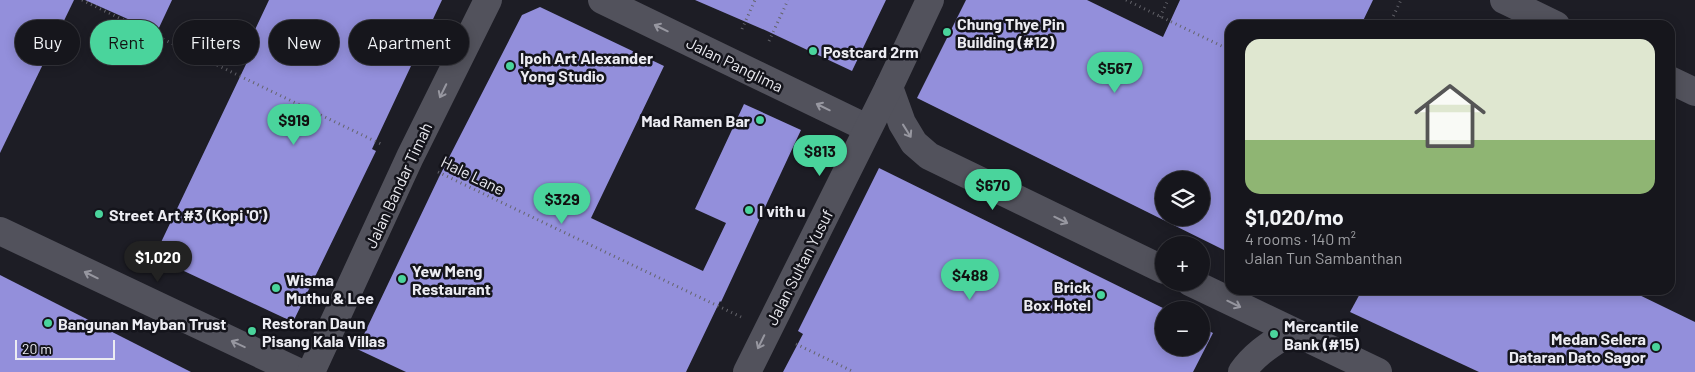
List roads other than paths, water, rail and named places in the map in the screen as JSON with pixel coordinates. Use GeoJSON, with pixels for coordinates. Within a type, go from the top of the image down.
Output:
{"type":"FeatureCollection","features":[{"type":"Feature","properties":{"kind":"street","name":"Jalan Bandar Timah"},"geometry":{"type":"LineString","coordinates":[[311,372],[410,157],[488,0]]}},
{"type":"Feature","properties":{"kind":"street","name":"Jalan Panglima"},"geometry":{"type":"LineString","coordinates":[[602,0],[867,128]]}},
{"type":"Feature","properties":{"kind":"street","name":"Jalan Sultan Yusuf"},"geometry":{"type":"LineString","coordinates":[[747,372],[930,0]]}},
{"type":"Feature","properties":{"kind":"street"},"geometry":{"type":"LineString","coordinates":[[1504,0],[1546,20]]}},
{"type":"Feature","properties":{"kind":"street"},"geometry":{"type":"LineString","coordinates":[[1675,82],[1695,92]]}},
{"type":"Feature","properties":{"kind":"street"},"geometry":{"type":"LineString","coordinates":[[889,86],[902,123],[914,143],[929,156],[1155,266]]}},
{"type":"Feature","properties":{"kind":"street"},"geometry":{"type":"LineString","coordinates":[[0,231],[298,372]]}},
{"type":"Feature","properties":{"kind":"street"},"geometry":{"type":"LineString","coordinates":[[1209,291],[1378,372]]}},
{"type":"Feature","properties":{"kind":"street"},"geometry":{"type":"LineString","coordinates":[[1242,372],[1248,362],[1264,348],[1291,331]]}},
{"type":"Feature","properties":{"kind":"place","name":"Chung Thye Pin Building (#12)"},"geometry":{"type":"Point","coordinates":[947,32]}},
{"type":"Feature","properties":{"kind":"place","name":"Postcard 2rm"},"geometry":{"type":"Point","coordinates":[813,51]}},
{"type":"Feature","properties":{"kind":"place","name":"Ipoh Art Alexander Yong Studio"},"geometry":{"type":"Point","coordinates":[510,66]}},
{"type":"Feature","properties":{"kind":"place","name":"Mad Ramen Bar"},"geometry":{"type":"Point","coordinates":[760,120]}},
{"type":"Feature","properties":{"kind":"place","name":"I vith u"},"geometry":{"type":"Point","coordinates":[749,210]}},
{"type":"Feature","properties":{"kind":"place","name":"Street Art #3 (Kopi 'O')"},"geometry":{"type":"Point","coordinates":[99,214]}},
{"type":"Feature","properties":{"kind":"place","name":"Yew Meng Restaurant"},"geometry":{"type":"Point","coordinates":[402,279]}},
{"type":"Feature","properties":{"kind":"place","name":"Wisma Muthu & Lee"},"geometry":{"type":"Point","coordinates":[276,288]}},
{"type":"Feature","properties":{"kind":"place","name":"Brick Box Hotel"},"geometry":{"type":"Point","coordinates":[1101,295]}},
{"type":"Feature","properties":{"kind":"place","name":"Bangunan Mayban Trust"},"geometry":{"type":"Point","coordinates":[48,323]}},
{"type":"Feature","properties":{"kind":"place","name":"Restoran Daun Pisang Kala Villas"},"geometry":{"type":"Point","coordinates":[252,331]}},
{"type":"Feature","properties":{"kind":"place","name":"Mercantile Bank (#15)"},"geometry":{"type":"Point","coordinates":[1274,334]}},
{"type":"Feature","properties":{"kind":"place","name":"Medan Selera Dataran Dato Sagor"},"geometry":{"type":"Point","coordinates":[1656,347]}}]}
